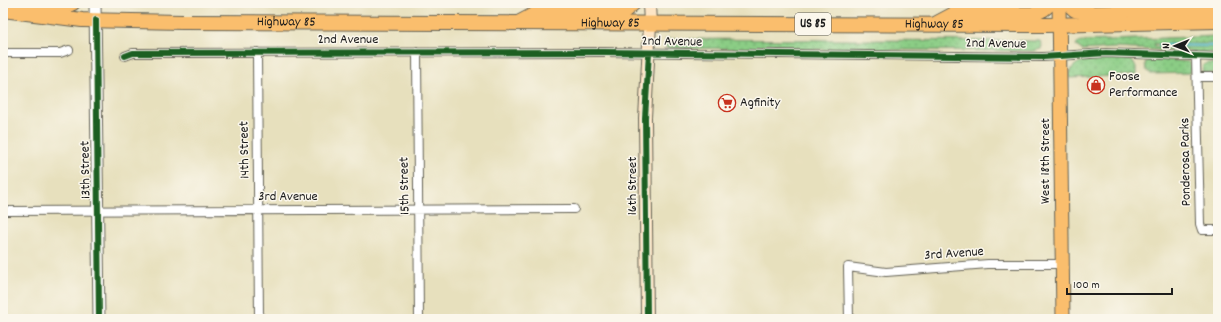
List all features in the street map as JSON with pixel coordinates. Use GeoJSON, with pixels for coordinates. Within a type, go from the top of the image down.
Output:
{"type":"FeatureCollection","features":[{"type":"Feature","properties":{"kind":"highway"},"geometry":{"type":"LineString","coordinates":[[23,3],[53,7],[66,6],[73,3]]}},
{"type":"Feature","properties":{"kind":"highway"},"geometry":{"type":"LineString","coordinates":[[519,23],[539,12],[623,12],[634,3]]}},
{"type":"Feature","properties":{"kind":"highway"},"geometry":{"type":"LineString","coordinates":[[934,24],[954,14],[1034,14],[1044,9],[1051,3]]}},
{"type":"Feature","properties":{"kind":"highway"},"geometry":{"type":"LineString","coordinates":[[1067,3],[1075,10],[1093,13],[1218,9]]}},
{"type":"Feature","properties":{"kind":"highway","name":"Highway 85"},"geometry":{"type":"LineString","coordinates":[[3,10],[67,19],[96,20],[1059,25],[1218,21]]}},
{"type":"Feature","properties":{"kind":"main road","name":"16th Street"},"geometry":{"type":"LineString","coordinates":[[647,319],[645,118],[649,53],[649,3]]}},
{"type":"Feature","properties":{"kind":"main road","name":"West 18th Street"},"geometry":{"type":"LineString","coordinates":[[1059,3],[1063,319]]}},
{"type":"Feature","properties":{"kind":"street","name":"13th Street"},"geometry":{"type":"LineString","coordinates":[[95,3],[99,319]]}},
{"type":"Feature","properties":{"kind":"street"},"geometry":{"type":"LineString","coordinates":[[3,53],[60,53],[68,50]]}},
{"type":"Feature","properties":{"kind":"street","name":"14th Street"},"geometry":{"type":"LineString","coordinates":[[257,52],[259,319]]}},
{"type":"Feature","properties":{"kind":"street","name":"2nd Avenue"},"geometry":{"type":"LineString","coordinates":[[125,56],[133,53],[417,52],[1060,56],[1106,53],[1218,57]]}},
{"type":"Feature","properties":{"kind":"street","name":"15th Street"},"geometry":{"type":"LineString","coordinates":[[417,52],[419,319]]}},
{"type":"Feature","properties":{"kind":"street","name":"Ponderosa Parks"},"geometry":{"type":"LineString","coordinates":[[1196,56],[1200,224],[1202,230],[1218,230]]}},
{"type":"Feature","properties":{"kind":"street"},"geometry":{"type":"LineString","coordinates":[[1197,77],[1218,77]]}},
{"type":"Feature","properties":{"kind":"street","name":"3rd Avenue"},"geometry":{"type":"LineString","coordinates":[[3,211],[574,209]]}},
{"type":"Feature","properties":{"kind":"street","name":"3rd Avenue"},"geometry":{"type":"LineString","coordinates":[[848,319],[848,267],[860,270],[886,272],[988,264],[1062,264]]}},
{"type":"Feature","properties":{"kind":"green space"},"geometry":{"type":"Polygon","coordinates":[[[1218,36],[1218,44],[1154,44],[1154,47],[1218,47],[1218,53],[1115,48],[1082,50],[1076,46],[1077,43],[1084,41],[1218,36]]]}},
{"type":"Feature","properties":{"kind":"green space"},"geometry":{"type":"Polygon","coordinates":[[[666,39],[1040,41],[1042,45],[1041,49],[1033,51],[666,48],[666,39]]]}},
{"type":"Feature","properties":{"kind":"green space"},"geometry":{"type":"Polygon","coordinates":[[[1125,59],[1133,61],[1136,67],[1136,75],[1069,78],[1071,70],[1083,61],[1125,59]]]}},
{"type":"Feature","properties":{"kind":"green space"},"geometry":{"type":"Polygon","coordinates":[[[1157,59],[1190,62],[1191,73],[1150,74],[1146,69],[1145,63],[1149,60],[1157,59]]]}},
{"type":"Feature","properties":{"kind":"green space"},"geometry":{"type":"Polygon","coordinates":[[[1207,63],[1218,64],[1218,73],[1202,73],[1203,65],[1207,63]]]}},
{"type":"Feature","properties":{"kind":"waterway"},"geometry":{"type":"LineString","coordinates":[[1159,45],[1218,46]]}},
{"type":"Feature","properties":{"kind":"cycle path"},"geometry":{"type":"LineString","coordinates":[[96,20],[99,319]]}},
{"type":"Feature","properties":{"kind":"cycle path"},"geometry":{"type":"LineString","coordinates":[[125,56],[133,53],[603,52],[1043,57],[1106,53],[1218,57]]}},
{"type":"Feature","properties":{"kind":"cycle path"},"geometry":{"type":"LineString","coordinates":[[647,319],[645,118],[649,53]]}},
{"type":"Feature","properties":{"kind":"place","name":"Foose Performance"},"geometry":{"type":"Point","coordinates":[1096,85]}},
{"type":"Feature","properties":{"kind":"place","name":"Agfinity"},"geometry":{"type":"Point","coordinates":[727,103]}}]}
